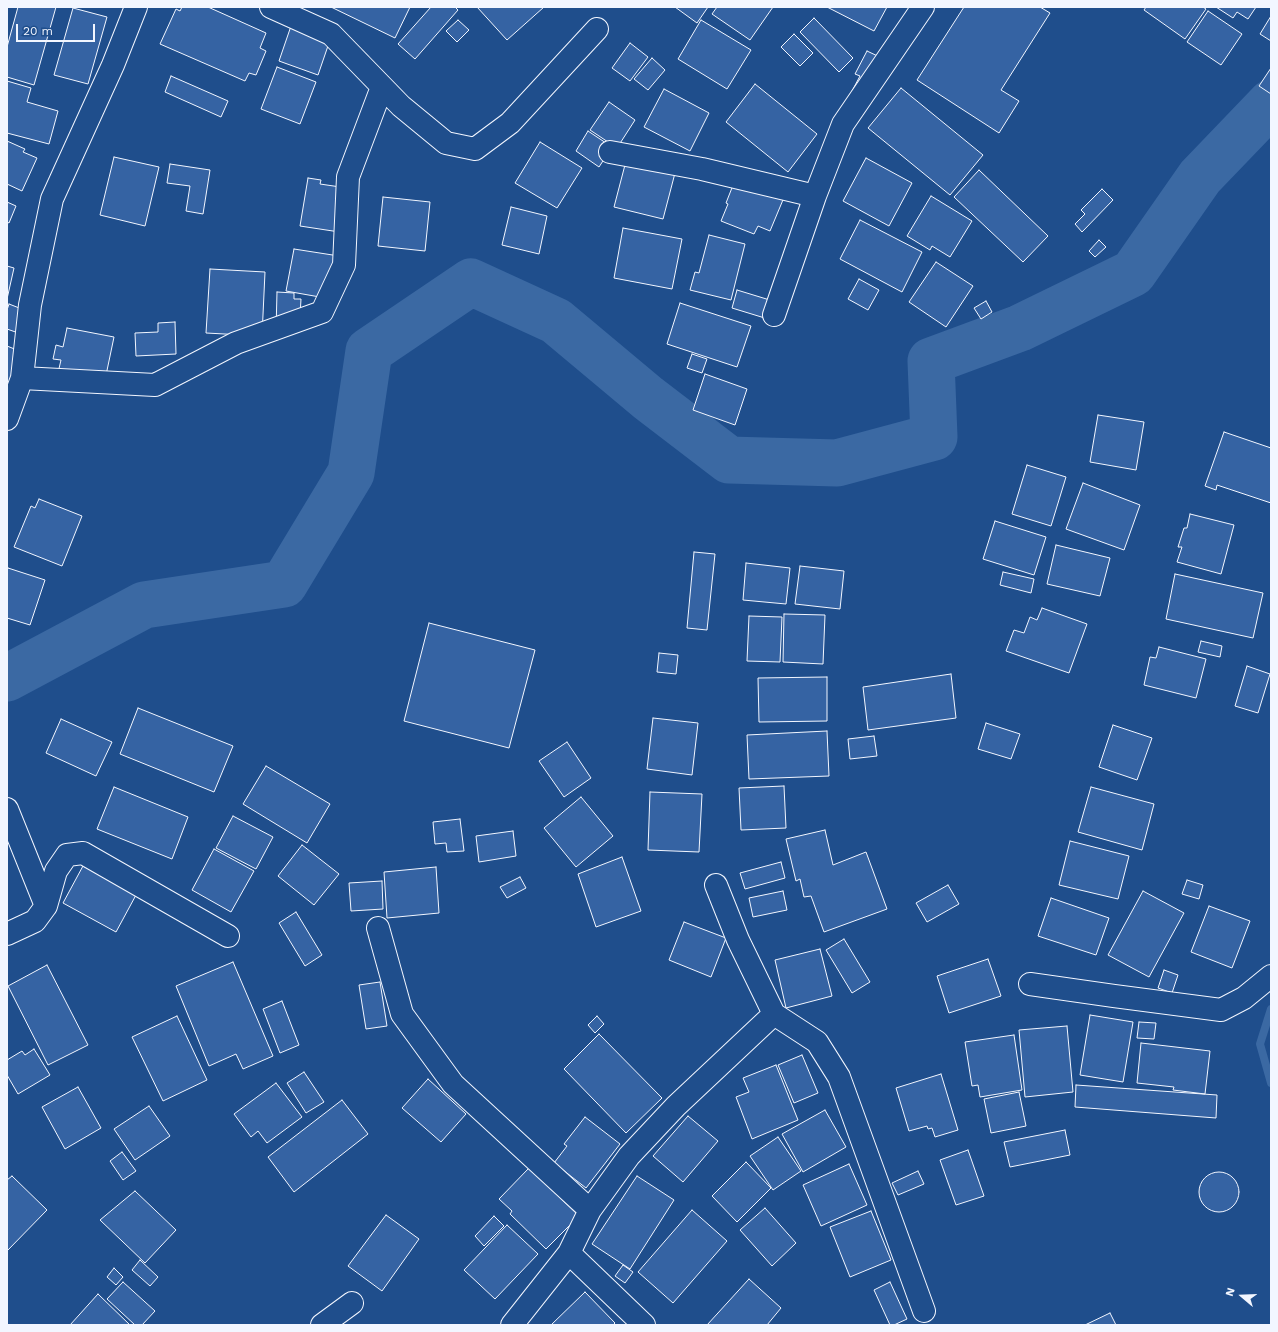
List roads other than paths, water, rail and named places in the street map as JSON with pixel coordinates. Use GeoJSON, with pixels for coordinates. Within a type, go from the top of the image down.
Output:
{"type":"FeatureCollection","features":[{"type":"Feature","properties":{"kind":"street"},"geometry":{"type":"LineString","coordinates":[[7,419],[22,378],[30,304],[52,199],[113,65],[136,7]]}},
{"type":"Feature","properties":{"kind":"street"},"geometry":{"type":"LineString","coordinates":[[271,7],[331,34],[401,106],[446,143],[475,149],[510,123],[597,29]]}},
{"type":"Feature","properties":{"kind":"street"},"geometry":{"type":"LineString","coordinates":[[774,315],[815,196],[843,124],[923,7]]}},
{"type":"Feature","properties":{"kind":"street"},"geometry":{"type":"LineString","coordinates":[[22,378],[155,385],[236,343],[322,312],[344,265],[348,177],[382,87]]}},
{"type":"Feature","properties":{"kind":"street"},"geometry":{"type":"LineString","coordinates":[[610,152],[702,169],[815,196]]}},
{"type":"Feature","properties":{"kind":"street"},"geometry":{"type":"LineString","coordinates":[[7,809],[46,906]]}},
{"type":"Feature","properties":{"kind":"street"},"geometry":{"type":"LineString","coordinates":[[7,934],[35,921],[46,906],[56,871],[63,860],[67,855],[83,853],[228,936]]}},
{"type":"Feature","properties":{"kind":"street"},"geometry":{"type":"LineString","coordinates":[[716,885],[738,940],[774,1014],[817,1042],[838,1077],[924,1311]]}},
{"type":"Feature","properties":{"kind":"street"},"geometry":{"type":"LineString","coordinates":[[378,928],[402,1014],[453,1084],[590,1210]]}},
{"type":"Feature","properties":{"kind":"street"},"geometry":{"type":"LineString","coordinates":[[1030,984],[1221,1010],[1244,998],[1271,976]]}},
{"type":"Feature","properties":{"kind":"street"},"geometry":{"type":"LineString","coordinates":[[512,1325],[569,1253],[590,1210],[629,1156],[676,1106],[774,1014]]}},
{"type":"Feature","properties":{"kind":"street"},"geometry":{"type":"LineString","coordinates":[[569,1253],[644,1325]]}},
{"type":"Feature","properties":{"kind":"street"},"geometry":{"type":"LineString","coordinates":[[322,1325],[352,1303]]}},
{"type":"Feature","properties":{"kind":"waterway"},"geometry":{"type":"LineString","coordinates":[[7,678],[144,605],[284,584],[351,473],[369,351],[471,282],[556,321],[648,398],[729,460],[837,463],[934,437],[931,361],[1020,328],[1133,273],[1200,177],[1271,103]]}},
{"type":"Feature","properties":{"kind":"waterway"},"geometry":{"type":"LineString","coordinates":[[1271,1009],[1260,1044],[1271,1083]]}}]}
